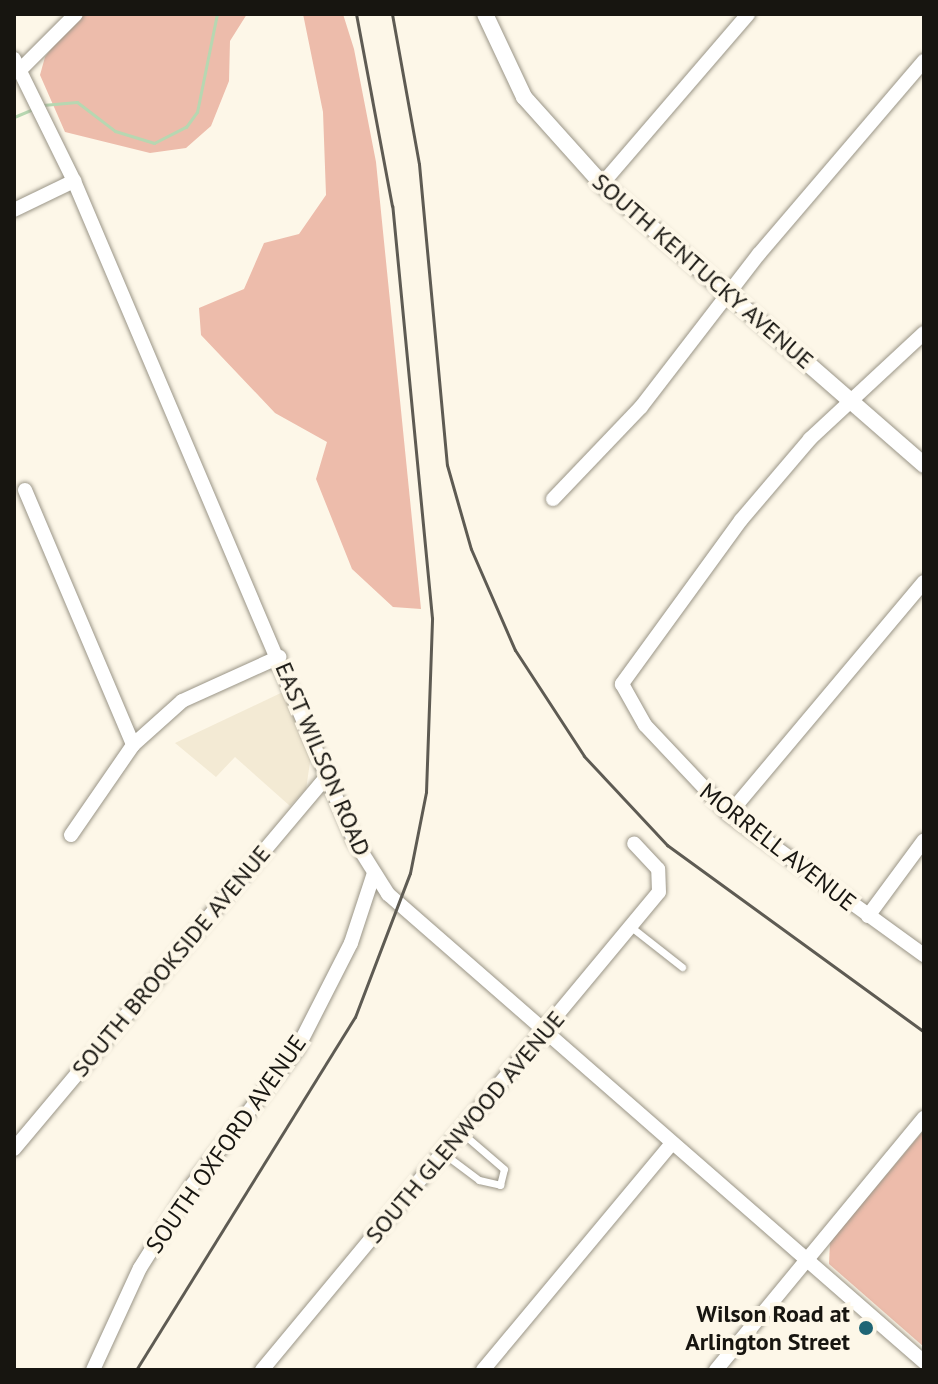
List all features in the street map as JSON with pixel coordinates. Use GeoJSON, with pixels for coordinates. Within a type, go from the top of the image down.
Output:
{"type":"FeatureCollection","features":[{"type":"Feature","properties":{"kind":"street"},"geometry":{"type":"LineString","coordinates":[[18,64],[76,14]]}},
{"type":"Feature","properties":{"kind":"street","name":"SOUTH KENTUCKY AVENUE"},"geometry":{"type":"LineString","coordinates":[[485,14],[524,97],[602,184],[924,465]]}},
{"type":"Feature","properties":{"kind":"street"},"geometry":{"type":"LineString","coordinates":[[602,184],[748,14]]}},
{"type":"Feature","properties":{"kind":"street"},"geometry":{"type":"LineString","coordinates":[[553,499],[641,407],[729,294],[924,61]]}},
{"type":"Feature","properties":{"kind":"street","name":"EAST WILSON ROAD"},"geometry":{"type":"LineString","coordinates":[[18,64],[32,86],[74,181],[374,873],[413,920],[924,1362]]}},
{"type":"Feature","properties":{"kind":"street"},"geometry":{"type":"LineString","coordinates":[[14,210],[74,181]]}},
{"type":"Feature","properties":{"kind":"street"},"geometry":{"type":"LineString","coordinates":[[850,400],[924,333]]}},
{"type":"Feature","properties":{"kind":"street","name":"MORRELL AVENUE"},"geometry":{"type":"LineString","coordinates":[[850,400],[741,520],[622,684],[645,725],[729,814],[924,955]]}},
{"type":"Feature","properties":{"kind":"street"},"geometry":{"type":"LineString","coordinates":[[25,490],[133,745]]}},
{"type":"Feature","properties":{"kind":"street"},"geometry":{"type":"LineString","coordinates":[[729,814],[924,582]]}},
{"type":"Feature","properties":{"kind":"street"},"geometry":{"type":"LineString","coordinates":[[71,835],[133,745],[182,701],[279,657]]}},
{"type":"Feature","properties":{"kind":"street","name":"SOUTH BROOKSIDE AVENUE"},"geometry":{"type":"LineString","coordinates":[[14,1149],[329,774]]}},
{"type":"Feature","properties":{"kind":"street"},"geometry":{"type":"LineString","coordinates":[[868,916],[924,840]]}},
{"type":"Feature","properties":{"kind":"street","name":"SOUTH GLENWOOD AVENUE"},"geometry":{"type":"LineString","coordinates":[[262,1370],[543,1034],[664,882],[634,843]]}},
{"type":"Feature","properties":{"kind":"street","name":"SOUTH OXFORD AVENUE"},"geometry":{"type":"LineString","coordinates":[[93,1370],[140,1268],[193,1184],[297,1049],[351,943],[374,873]]}},
{"type":"Feature","properties":{"kind":"street"},"geometry":{"type":"LineString","coordinates":[[716,1370],[924,1118]]}},
{"type":"Feature","properties":{"kind":"street"},"geometry":{"type":"LineString","coordinates":[[483,1370],[671,1144]]}},
{"type":"Feature","properties":{"kind":"lane"},"geometry":{"type":"LineString","coordinates":[[631,927],[682,967]]}},
{"type":"Feature","properties":{"kind":"lane"},"geometry":{"type":"LineString","coordinates":[[443,1153],[479,1180],[500,1185],[504,1169],[461,1132]]}},
{"type":"Feature","properties":{"kind":"shaded area"},"geometry":{"type":"Polygon","coordinates":[[[78,14],[247,14],[230,41],[229,81],[211,126],[186,148],[150,153],[65,132],[40,75],[45,57],[78,14]]]}},
{"type":"Feature","properties":{"kind":"shaded area"},"geometry":{"type":"Polygon","coordinates":[[[303,14],[343,14],[354,49],[376,162],[421,609],[393,607],[352,569],[316,479],[327,442],[275,413],[201,335],[199,308],[244,289],[264,243],[299,234],[326,195],[323,112],[303,14]]]}},
{"type":"Feature","properties":{"kind":"shaded area"},"geometry":{"type":"Polygon","coordinates":[[[285,691],[311,756],[306,789],[290,806],[235,757],[216,777],[175,743],[285,691]]]}},
{"type":"Feature","properties":{"kind":"shaded area"},"geometry":{"type":"Polygon","coordinates":[[[924,1130],[924,1347],[829,1264],[830,1242],[924,1130]]]}},
{"type":"Feature","properties":{"kind":"waterway"},"geometry":{"type":"LineString","coordinates":[[43,105],[77,102],[115,131],[154,143],[186,127],[197,112],[217,14]]}},
{"type":"Feature","properties":{"kind":"waterway"},"geometry":{"type":"LineString","coordinates":[[14,117],[33,109]]}},
{"type":"Feature","properties":{"kind":"railway"},"geometry":{"type":"LineString","coordinates":[[136,1370],[355,1017],[410,873],[426,792],[432,618],[392,206],[356,14]]}},
{"type":"Feature","properties":{"kind":"railway"},"geometry":{"type":"LineString","coordinates":[[392,14],[419,164],[447,465],[471,549],[515,650],[584,756],[667,845],[924,1032]]}},
{"type":"Feature","properties":{"kind":"place","name":"Wilson Road at Arlington Street"},"geometry":{"type":"Point","coordinates":[866,1328]}}]}
